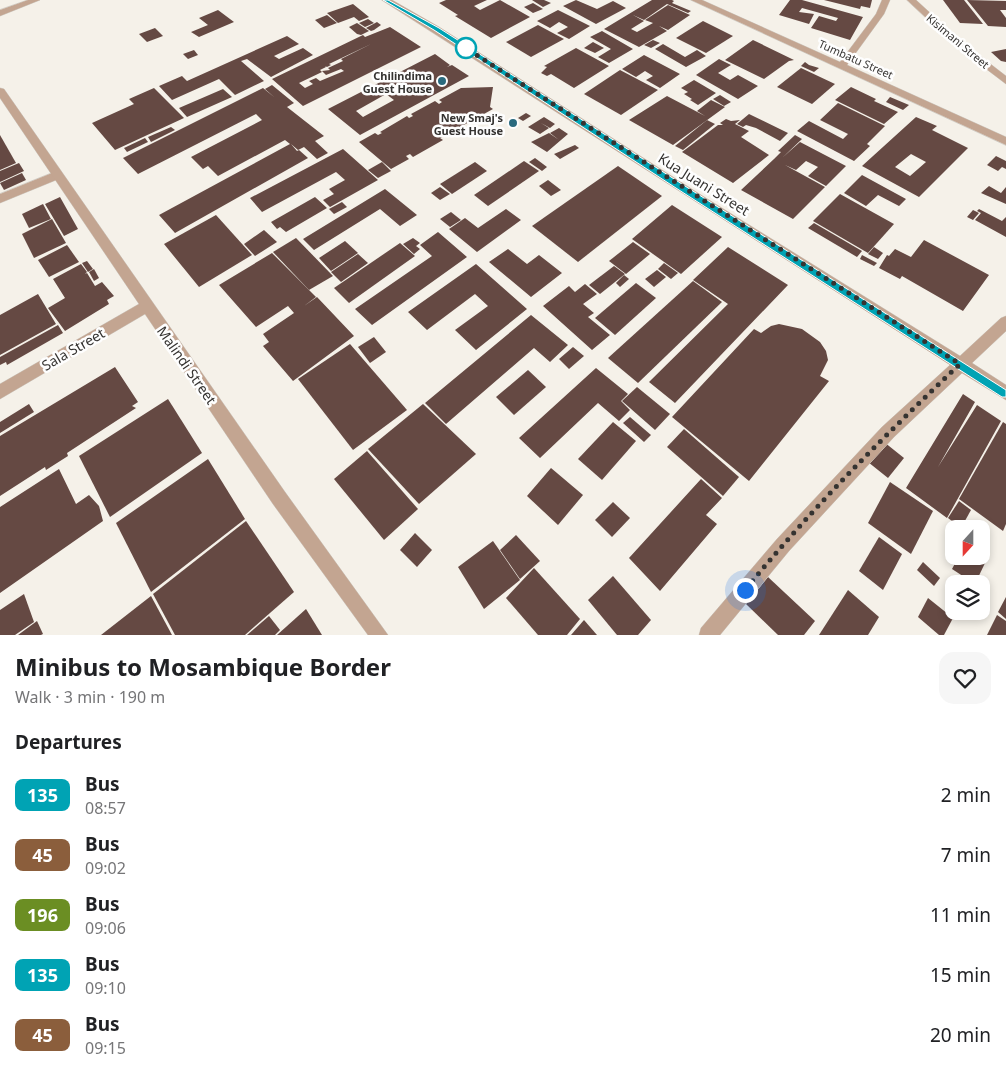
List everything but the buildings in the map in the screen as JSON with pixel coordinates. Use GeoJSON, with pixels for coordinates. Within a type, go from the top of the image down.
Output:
{"type":"FeatureCollection","features":[{"type":"Feature","properties":{"kind":"street"},"geometry":{"type":"LineString","coordinates":[[0,13],[36,0]]}},
{"type":"Feature","properties":{"kind":"street","name":"Kua Juani Street"},"geometry":{"type":"LineString","coordinates":[[386,0],[436,29],[672,182],[1006,393]]}},
{"type":"Feature","properties":{"kind":"street","name":"Tumbatu Street"},"geometry":{"type":"LineString","coordinates":[[695,0],[1006,141]]}},
{"type":"Feature","properties":{"kind":"street"},"geometry":{"type":"LineString","coordinates":[[842,66],[880,14],[886,0]]}},
{"type":"Feature","properties":{"kind":"street","name":"Kisimani Street"},"geometry":{"type":"LineString","coordinates":[[911,0],[959,44],[1006,81]]}},
{"type":"Feature","properties":{"kind":"street","name":"Malindi Street"},"geometry":{"type":"LineString","coordinates":[[0,91],[279,498],[380,635]]}},
{"type":"Feature","properties":{"kind":"street"},"geometry":{"type":"LineString","coordinates":[[0,199],[57,175]]}},
{"type":"Feature","properties":{"kind":"street","name":"Sala Street"},"geometry":{"type":"LineString","coordinates":[[0,392],[147,306]]}},
{"type":"Feature","properties":{"kind":"street"},"geometry":{"type":"LineString","coordinates":[[708,635],[796,530],[888,432],[1006,322]]}},
{"type":"Feature","properties":{"kind":"bus line","name":"135"},"geometry":{"type":"LineString","coordinates":[[386,0],[436,29],[682,188],[1006,393]]}},
{"type":"Feature","properties":{"kind":"place","name":"Chilindima Guest House"},"geometry":{"type":"Point","coordinates":[442,81]}},
{"type":"Feature","properties":{"kind":"place","name":"New Smaj's Guest House"},"geometry":{"type":"Point","coordinates":[513,123]}},
{"type":"Feature","properties":{"kind":"route"},"geometry":{"type":"LineString","coordinates":[[466,48],[464,47],[960,364],[888,432],[783,545],[745,590]]}}]}
